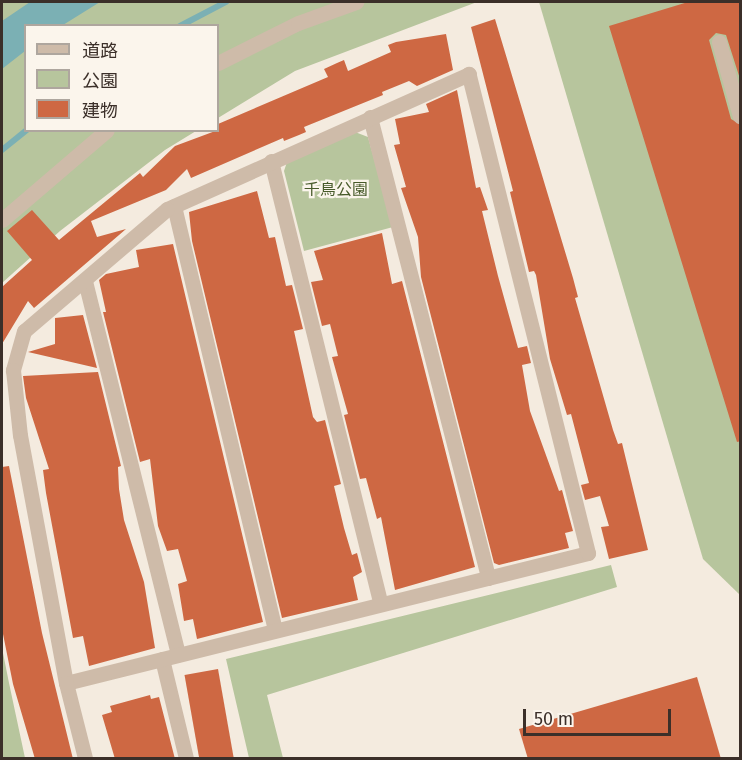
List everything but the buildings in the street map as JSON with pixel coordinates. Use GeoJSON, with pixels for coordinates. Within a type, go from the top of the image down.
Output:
{"type":"FeatureCollection","features":[{"type":"Feature","properties":{"kind":"street"},"geometry":{"type":"LineString","coordinates":[[219,62],[298,23],[356,2]]}},
{"type":"Feature","properties":{"kind":"street"},"geometry":{"type":"LineString","coordinates":[[719,42],[735,75],[741,116]]}},
{"type":"Feature","properties":{"kind":"street"},"geometry":{"type":"LineString","coordinates":[[66,683],[588,553],[469,74],[174,206],[24,331],[13,370],[20,435],[66,683],[86,759]]}},
{"type":"Feature","properties":{"kind":"street"},"geometry":{"type":"LineString","coordinates":[[370,117],[488,578]]}},
{"type":"Feature","properties":{"kind":"street"},"geometry":{"type":"LineString","coordinates":[[2,220],[105,132]]}},
{"type":"Feature","properties":{"kind":"street"},"geometry":{"type":"LineString","coordinates":[[271,161],[381,604]]}},
{"type":"Feature","properties":{"kind":"street"},"geometry":{"type":"LineString","coordinates":[[174,206],[275,630]]}},
{"type":"Feature","properties":{"kind":"street"},"geometry":{"type":"LineString","coordinates":[[85,280],[178,655]]}},
{"type":"Feature","properties":{"kind":"street"},"geometry":{"type":"LineString","coordinates":[[162,659],[186,759]]}},
{"type":"Feature","properties":{"kind":"green space"},"geometry":{"type":"Polygon","coordinates":[[[2,2],[477,2],[295,71],[219,117],[219,24],[24,24],[24,132],[194,132],[165,150],[60,231],[2,283],[2,2]]]}},
{"type":"Feature","properties":{"kind":"green space"},"geometry":{"type":"Polygon","coordinates":[[[539,2],[740,2],[740,595],[703,559],[539,2]]]}},
{"type":"Feature","properties":{"kind":"green space","name":"千鳥公園"},"geometry":{"type":"Polygon","coordinates":[[[355,132],[368,137],[393,227],[304,251],[284,171],[287,162],[355,132]]]}},
{"type":"Feature","properties":{"kind":"green space"},"geometry":{"type":"Polygon","coordinates":[[[611,565],[617,587],[267,695],[283,758],[249,758],[226,659],[611,565]]]}},
{"type":"Feature","properties":{"kind":"green space"},"geometry":{"type":"Polygon","coordinates":[[[2,648],[9,683],[25,758],[2,758],[2,648]]]}},
{"type":"Feature","properties":{"kind":"water"},"geometry":{"type":"Polygon","coordinates":[[[30,2],[100,2],[65,24],[24,24],[24,52],[2,69],[2,21],[30,2]]]}},
{"type":"Feature","properties":{"kind":"waterway"},"geometry":{"type":"LineString","coordinates":[[184,24],[226,2]]}},
{"type":"Feature","properties":{"kind":"waterway"},"geometry":{"type":"LineString","coordinates":[[2,150],[24,132]]}}]}
